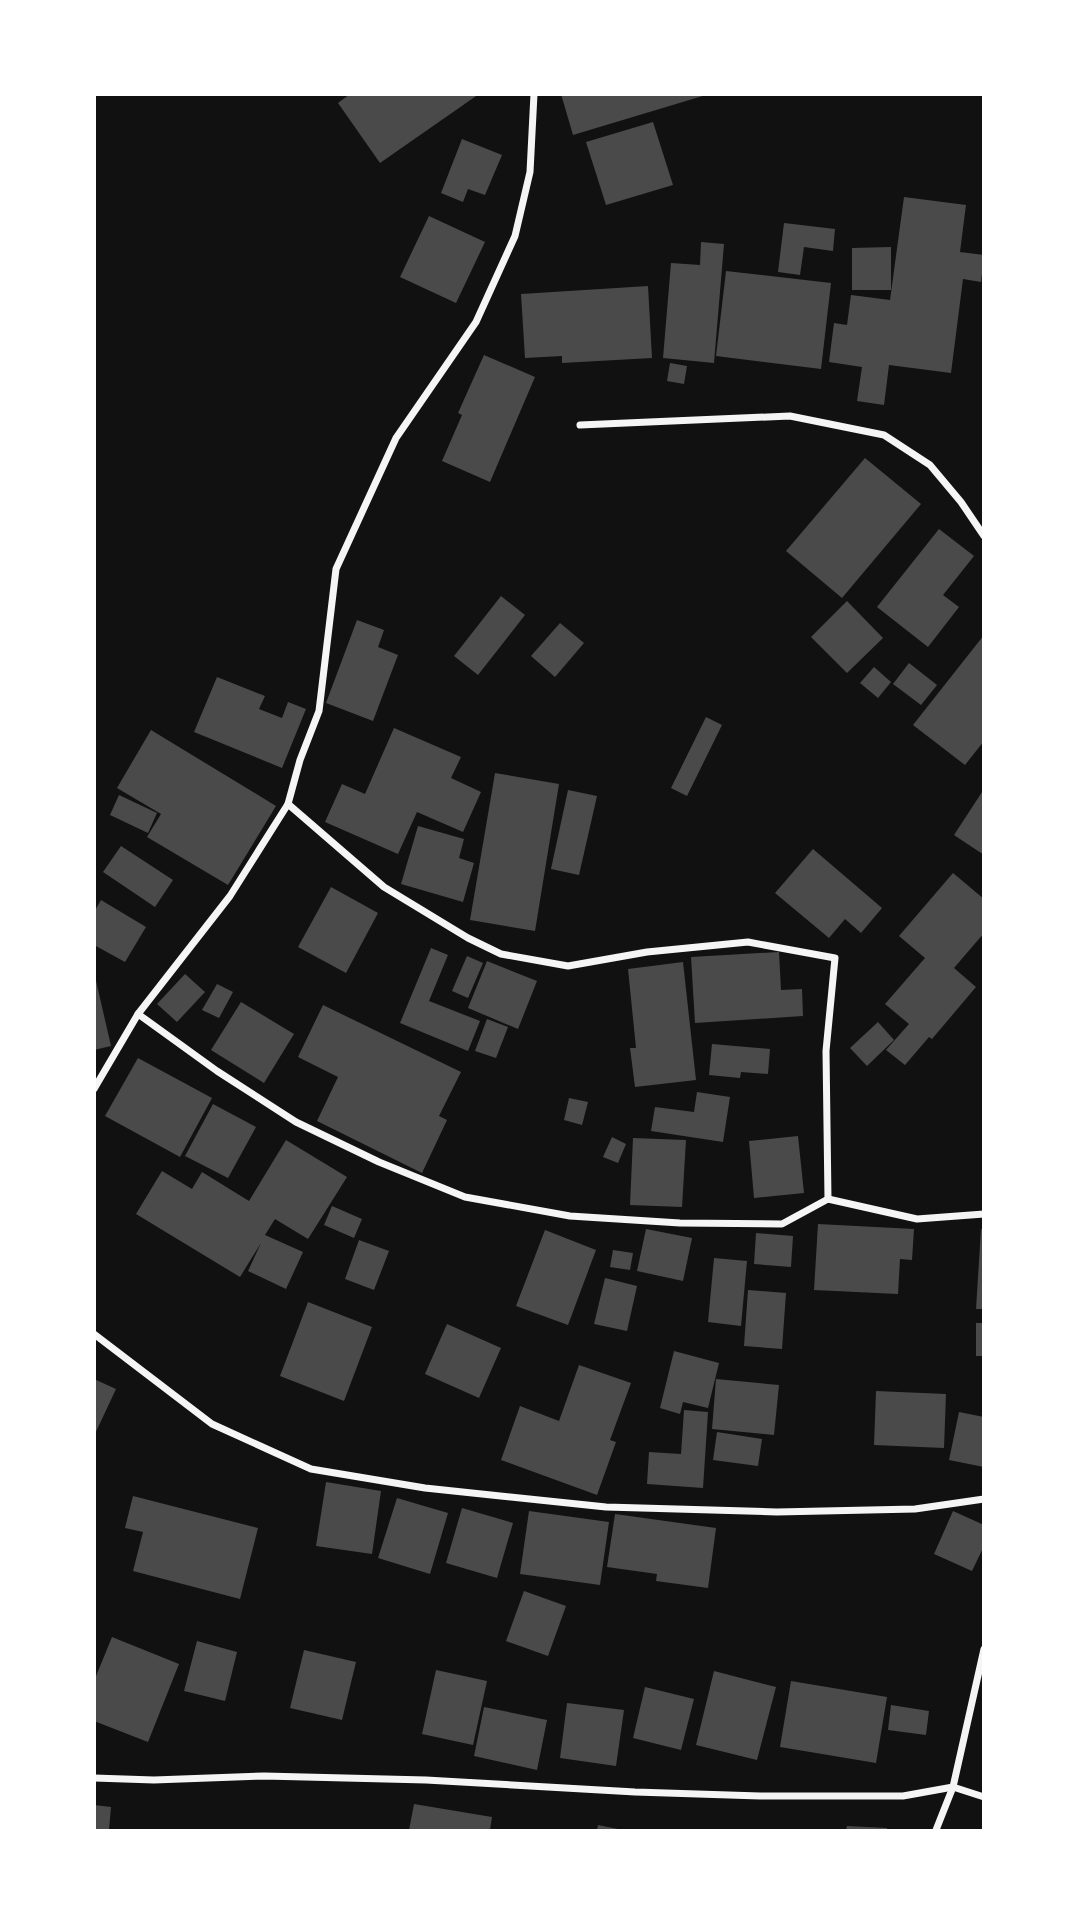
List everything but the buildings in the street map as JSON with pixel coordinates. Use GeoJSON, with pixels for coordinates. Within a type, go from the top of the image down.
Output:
{"type":"FeatureCollection","features":[{"type":"Feature","properties":{"kind":"street"},"geometry":{"type":"LineString","coordinates":[[94,1089],[138,1014],[230,896],[288,804],[318,711],[336,569],[396,438],[476,322],[515,236],[530,172],[534,94]]}},
{"type":"Feature","properties":{"kind":"street"},"geometry":{"type":"LineString","coordinates":[[580,425],[790,416],[884,435],[930,465],[961,502],[984,536]]}},
{"type":"Feature","properties":{"kind":"street"},"geometry":{"type":"LineString","coordinates":[[288,804],[384,887],[468,938],[501,954],[568,966],[647,952],[748,942],[835,958],[827,1051],[828,1199]]}},
{"type":"Feature","properties":{"kind":"street"},"geometry":{"type":"LineString","coordinates":[[138,1014],[217,1071],[296,1122],[380,1162],[465,1197],[570,1216],[680,1223],[782,1224],[828,1199],[917,1219],[984,1214]]}},
{"type":"Feature","properties":{"kind":"street"},"geometry":{"type":"LineString","coordinates":[[94,1334],[212,1424],[311,1469],[425,1488],[606,1507],[777,1512],[915,1509],[984,1499]]}},
{"type":"Feature","properties":{"kind":"street"},"geometry":{"type":"LineString","coordinates":[[936,1830],[953,1787],[984,1649]]}},
{"type":"Feature","properties":{"kind":"street"},"geometry":{"type":"LineString","coordinates":[[94,1778],[154,1780],[264,1776],[426,1780],[635,1792],[773,1796],[903,1796],[953,1787],[984,1797]]}}]}
